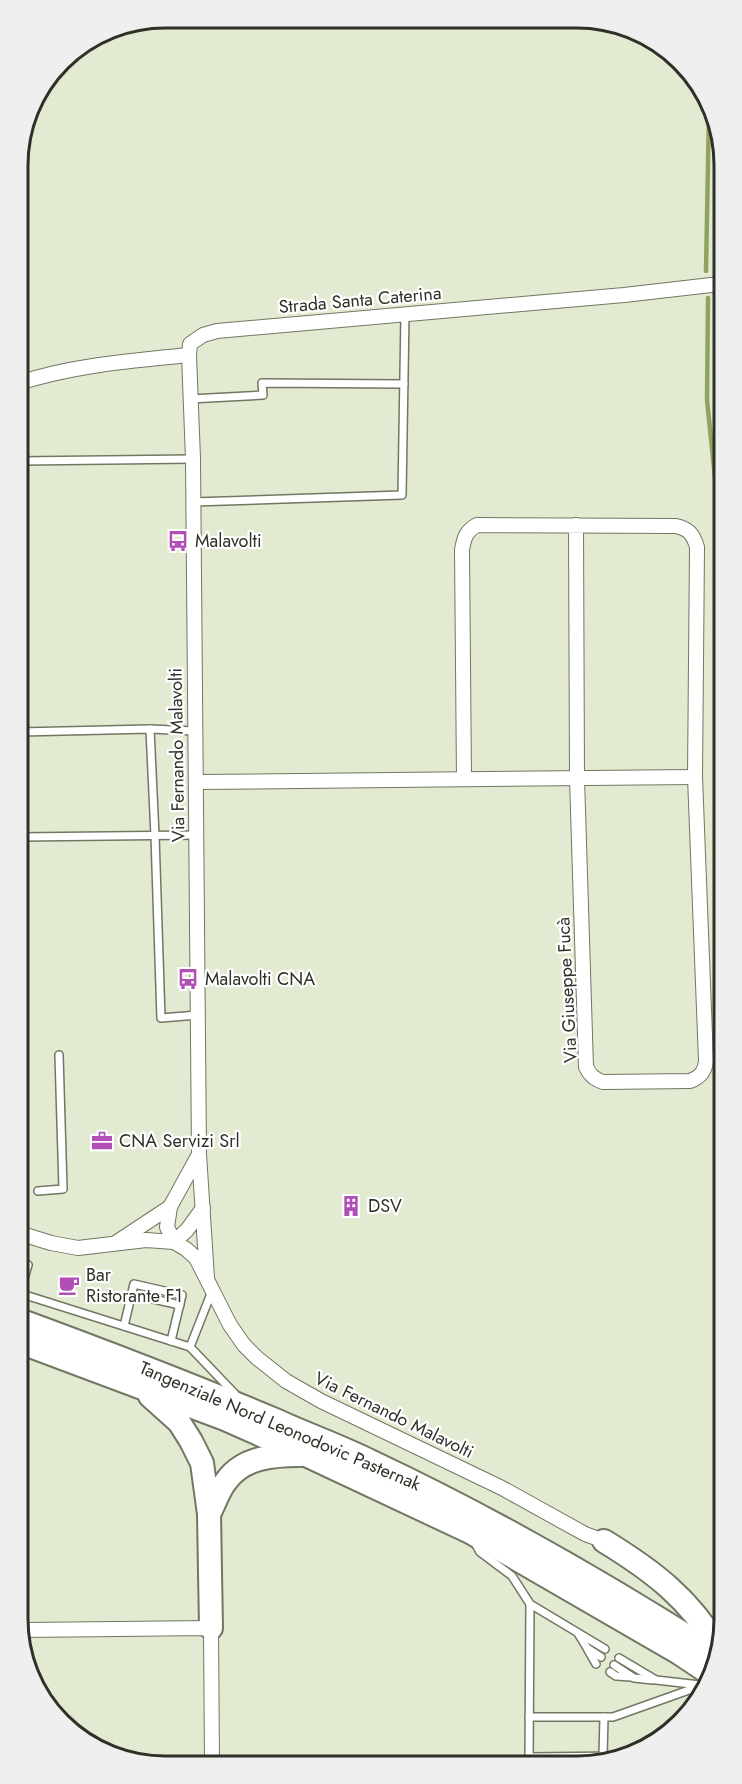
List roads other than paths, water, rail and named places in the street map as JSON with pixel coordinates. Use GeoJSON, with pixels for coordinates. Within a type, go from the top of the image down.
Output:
{"type":"FeatureCollection","features":[{"type":"Feature","properties":{"kind":"highway","name":"Tangenziale Nord Leonodovic Pasternak"},"geometry":{"type":"LineString","coordinates":[[28,1323],[115,1355],[371,1461],[476,1514],[634,1603],[710,1650]]}},
{"type":"Feature","properties":{"kind":"highway","name":"Tangenziale Nord Leonodovic Pasternak"},"geometry":{"type":"LineString","coordinates":[[28,1345],[225,1419],[470,1532],[679,1653],[700,1676]]}},
{"type":"Feature","properties":{"kind":"highway"},"geometry":{"type":"LineString","coordinates":[[140,1388],[179,1422],[201,1462],[209,1514],[211,1628]]}},
{"type":"Feature","properties":{"kind":"highway"},"geometry":{"type":"LineString","coordinates":[[209,1514],[226,1480],[244,1465],[264,1457],[306,1455]]}},
{"type":"Feature","properties":{"kind":"highway"},"geometry":{"type":"LineString","coordinates":[[604,1541],[642,1564],[674,1591],[706,1626],[712,1636]]}},
{"type":"Feature","properties":{"kind":"street","name":"Strada Santa Caterina"},"geometry":{"type":"LineString","coordinates":[[189,355],[190,344],[208,333],[714,285]]}},
{"type":"Feature","properties":{"kind":"street"},"geometry":{"type":"LineString","coordinates":[[29,380],[94,365],[189,355]]}},
{"type":"Feature","properties":{"kind":"street","name":"Via Fernando Malavolti"},"geometry":{"type":"LineString","coordinates":[[189,355],[193,459],[199,1154],[207,1278]]}},
{"type":"Feature","properties":{"kind":"street","name":"Via Giuseppe Fucà"},"geometry":{"type":"LineString","coordinates":[[464,779],[462,562],[464,539],[469,530],[477,525],[576,525],[676,526],[690,532],[697,547],[695,777],[705,1067],[697,1078],[612,1082],[596,1079],[586,1067],[577,778],[576,525]]}},
{"type":"Feature","properties":{"kind":"street"},"geometry":{"type":"LineString","coordinates":[[196,782],[695,777]]}},
{"type":"Feature","properties":{"kind":"street","name":"Via Fernando Malavolti"},"geometry":{"type":"LineString","coordinates":[[115,1244],[170,1207],[199,1154]]}},
{"type":"Feature","properties":{"kind":"street"},"geometry":{"type":"LineString","coordinates":[[170,1207],[167,1227],[174,1242]]}},
{"type":"Feature","properties":{"kind":"street"},"geometry":{"type":"LineString","coordinates":[[28,1236],[78,1248],[146,1240],[174,1242],[187,1230],[203,1208]]}},
{"type":"Feature","properties":{"kind":"street","name":"Via Fernando Malavolti"},"geometry":{"type":"LineString","coordinates":[[174,1242],[196,1258],[230,1325],[244,1345],[256,1358],[286,1382],[502,1488],[585,1534],[604,1541]]}},
{"type":"Feature","properties":{"kind":"street"},"geometry":{"type":"LineString","coordinates":[[29,1630],[211,1628],[212,1756]]}},
{"type":"Feature","properties":{"kind":"lane"},"geometry":{"type":"LineString","coordinates":[[193,502],[402,495],[405,314]]}},
{"type":"Feature","properties":{"kind":"lane"},"geometry":{"type":"LineString","coordinates":[[190,399],[263,395],[262,383],[404,384]]}},
{"type":"Feature","properties":{"kind":"lane"},"geometry":{"type":"LineString","coordinates":[[29,461],[193,459]]}},
{"type":"Feature","properties":{"kind":"lane"},"geometry":{"type":"LineString","coordinates":[[29,732],[150,729],[195,731]]}},
{"type":"Feature","properties":{"kind":"lane"},"geometry":{"type":"LineString","coordinates":[[150,729],[156,836],[161,1018],[198,1016]]}},
{"type":"Feature","properties":{"kind":"lane"},"geometry":{"type":"LineString","coordinates":[[29,837],[196,836]]}},
{"type":"Feature","properties":{"kind":"lane"},"geometry":{"type":"LineString","coordinates":[[38,1191],[63,1189],[59,1055]]}},
{"type":"Feature","properties":{"kind":"lane"},"geometry":{"type":"LineString","coordinates":[[124,1326],[134,1284],[182,1295],[171,1341]]}},
{"type":"Feature","properties":{"kind":"lane"},"geometry":{"type":"LineString","coordinates":[[190,1347],[212,1291]]}},
{"type":"Feature","properties":{"kind":"lane"},"geometry":{"type":"LineString","coordinates":[[131,1294],[180,1305]]}},
{"type":"Feature","properties":{"kind":"lane"},"geometry":{"type":"LineString","coordinates":[[28,1296],[190,1347],[249,1409]]}},
{"type":"Feature","properties":{"kind":"lane"},"geometry":{"type":"LineString","coordinates":[[470,1532],[480,1552],[512,1576],[530,1604],[605,1649]]}},
{"type":"Feature","properties":{"kind":"lane"},"geometry":{"type":"LineString","coordinates":[[529,1756],[530,1604]]}},
{"type":"Feature","properties":{"kind":"lane"},"geometry":{"type":"LineString","coordinates":[[577,1633],[598,1660]]}},
{"type":"Feature","properties":{"kind":"lane"},"geometry":{"type":"LineString","coordinates":[[619,1658],[656,1680]]}},
{"type":"Feature","properties":{"kind":"lane"},"geometry":{"type":"LineString","coordinates":[[612,1669],[616,1676],[697,1682]]}},
{"type":"Feature","properties":{"kind":"lane"},"geometry":{"type":"LineString","coordinates":[[529,1717],[614,1717],[694,1688]]}},
{"type":"Feature","properties":{"kind":"lane"},"geometry":{"type":"LineString","coordinates":[[603,1752],[604,1717]]}},
{"type":"Feature","properties":{"kind":"waterway"},"geometry":{"type":"LineString","coordinates":[[706,271],[709,129]]}},
{"type":"Feature","properties":{"kind":"waterway"},"geometry":{"type":"LineString","coordinates":[[708,298],[707,400],[714,466]]}},
{"type":"Feature","properties":{"kind":"place","name":"Malavolti"},"geometry":{"type":"Point","coordinates":[178,541]}},
{"type":"Feature","properties":{"kind":"place","name":"Malavolti CNA"},"geometry":{"type":"Point","coordinates":[188,979]}},
{"type":"Feature","properties":{"kind":"place","name":"CNA Servizi Srl"},"geometry":{"type":"Point","coordinates":[102,1141]}},
{"type":"Feature","properties":{"kind":"place","name":"DSV"},"geometry":{"type":"Point","coordinates":[351,1206]}},
{"type":"Feature","properties":{"kind":"place","name":"Bar Ristorante F1"},"geometry":{"type":"Point","coordinates":[69,1285]}}]}
